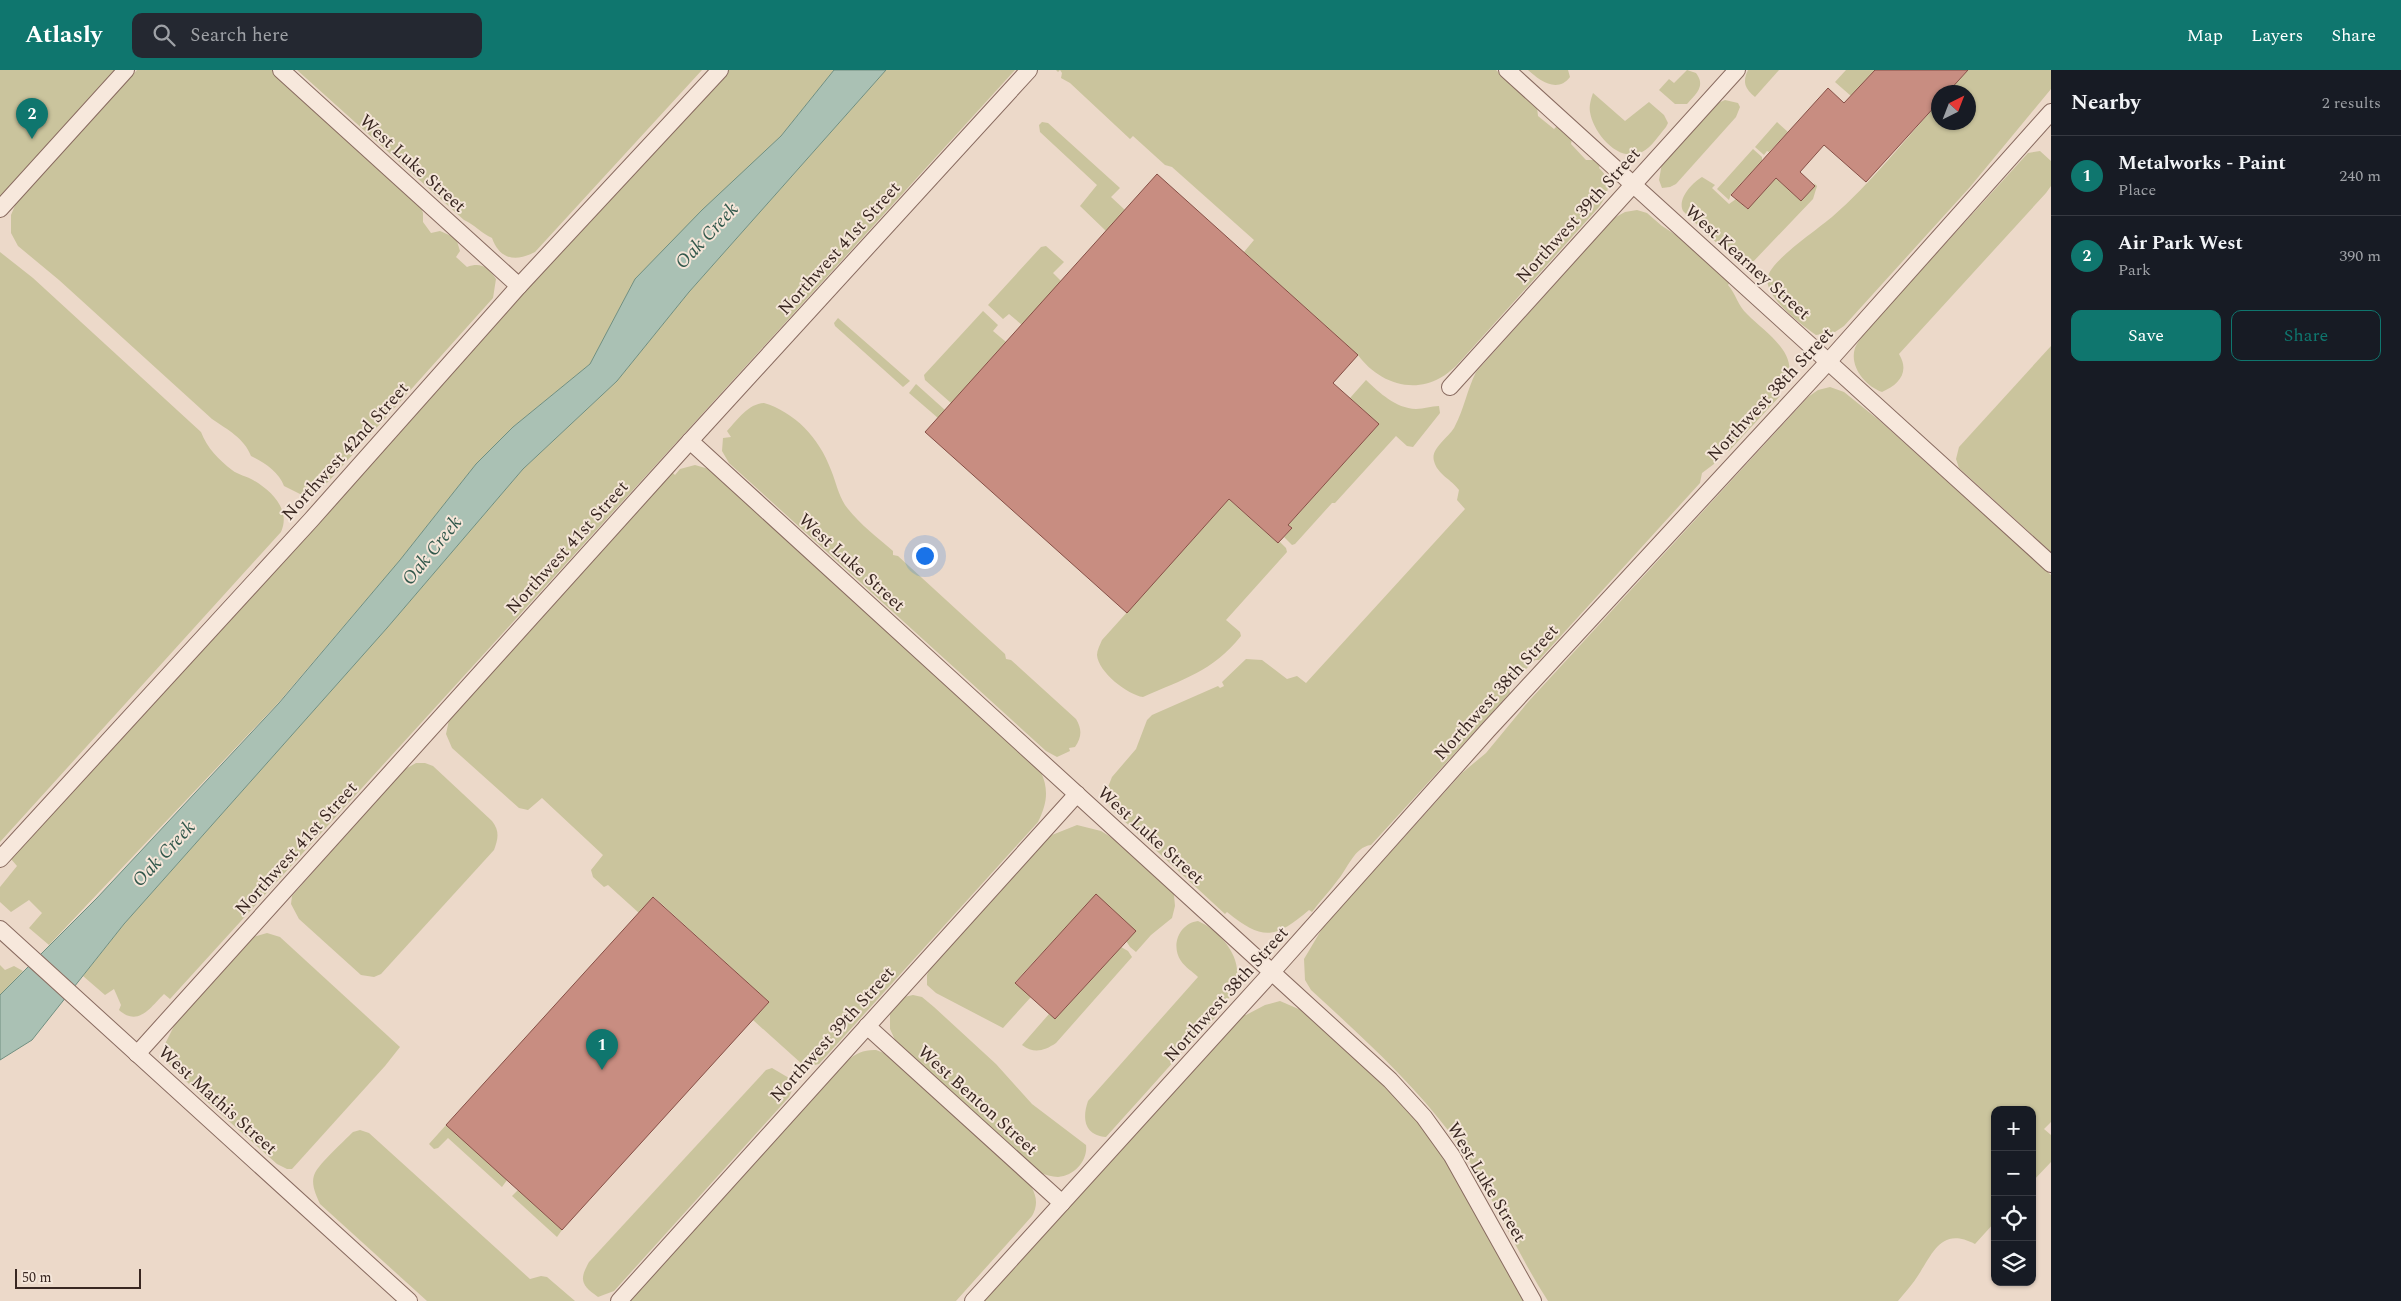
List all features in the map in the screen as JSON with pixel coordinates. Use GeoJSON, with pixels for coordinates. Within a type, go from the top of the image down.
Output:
{"type":"FeatureCollection","features":[{"type":"Feature","properties":{"kind":"street"},"geometry":{"type":"LineString","coordinates":[[0,209],[126,70]]}},
{"type":"Feature","properties":{"kind":"street","name":"West Luke Street"},"geometry":{"type":"LineString","coordinates":[[281,70],[519,286]]}},
{"type":"Feature","properties":{"kind":"street","name":"Northwest 42nd Street"},"geometry":{"type":"LineString","coordinates":[[0,858],[312,520],[519,286],[720,70]]}},
{"type":"Feature","properties":{"kind":"street","name":"Northwest 41st Street"},"geometry":{"type":"LineString","coordinates":[[137,1054],[690,441],[1029,70]]}},
{"type":"Feature","properties":{"kind":"street","name":"West Kearney Street"},"geometry":{"type":"LineString","coordinates":[[1507,70],[2051,564]]}},
{"type":"Feature","properties":{"kind":"street","name":"Northwest 39th Street"},"geometry":{"type":"LineString","coordinates":[[1450,388],[1632,184],[1737,70]]}},
{"type":"Feature","properties":{"kind":"street","name":"Northwest 38th Street"},"geometry":{"type":"LineString","coordinates":[[973,1301],[1272,972],[1488,730],[1828,362],[2051,112]]}},
{"type":"Feature","properties":{"kind":"street","name":"West Luke Street"},"geometry":{"type":"LineString","coordinates":[[690,441],[1371,1062],[1424,1117],[1462,1172],[1533,1301]]}},
{"type":"Feature","properties":{"kind":"street","name":"Northwest 39th Street"},"geometry":{"type":"LineString","coordinates":[[619,1301],[1077,794]]}},
{"type":"Feature","properties":{"kind":"street","name":"West Mathis Street"},"geometry":{"type":"LineString","coordinates":[[0,929],[409,1301]]}},
{"type":"Feature","properties":{"kind":"street","name":"West Benton Street"},"geometry":{"type":"LineString","coordinates":[[867,1026],[1062,1203]]}},
{"type":"Feature","properties":{"kind":"shaded area"},"geometry":{"type":"Polygon","coordinates":[[[0,70],[126,70],[0,209],[0,70]]]}},
{"type":"Feature","properties":{"kind":"shaded area"},"geometry":{"type":"Polygon","coordinates":[[[137,70],[273,70],[420,205],[423,213],[423,222],[431,233],[440,231],[456,238],[460,251],[456,257],[467,267],[480,265],[484,267],[496,279],[493,298],[328,482],[316,492],[304,496],[284,486],[279,476],[261,461],[251,456],[240,439],[212,419],[59,280],[18,246],[11,233],[11,215],[16,203],[137,70]]]}},
{"type":"Feature","properties":{"kind":"shaded area"},"geometry":{"type":"Polygon","coordinates":[[[297,70],[702,70],[535,252],[515,258],[504,255],[499,251],[492,238],[464,220],[297,70]]]}},
{"type":"Feature","properties":{"kind":"shaded area"},"geometry":{"type":"Polygon","coordinates":[[[726,70],[834,70],[781,136],[635,279],[590,364],[513,427],[476,464],[400,560],[279,702],[49,945],[29,928],[42,913],[29,900],[11,912],[0,902],[0,887],[17,866],[11,859],[726,70]]]}},
{"type":"Feature","properties":{"kind":"shaded area"},"geometry":{"type":"Polygon","coordinates":[[[886,70],[1015,70],[170,999],[164,994],[149,1010],[138,1016],[132,1017],[119,1010],[121,1005],[114,989],[105,995],[83,976],[124,924],[387,628],[523,469],[617,381],[689,292],[886,70]]]}},
{"type":"Feature","properties":{"kind":"shaded area"},"geometry":{"type":"Polygon","coordinates":[[[1060,70],[1496,70],[1537,107],[1538,116],[1554,129],[1557,126],[1572,139],[1571,144],[1586,160],[1594,160],[1600,165],[1599,168],[1608,182],[1607,192],[1599,207],[1456,366],[1442,377],[1429,383],[1406,385],[1384,378],[1365,364],[1358,355],[1244,252],[1254,240],[1172,167],[1165,165],[1133,136],[1130,139],[1070,83],[1061,78],[1062,73],[1060,70]]]}},
{"type":"Feature","properties":{"kind":"shaded area"},"geometry":{"type":"Polygon","coordinates":[[[1528,70],[1568,70],[1570,77],[1560,84],[1548,84],[1528,70]]]}},
{"type":"Feature","properties":{"kind":"shaded area"},"geometry":{"type":"Polygon","coordinates":[[[1687,70],[1696,73],[1699,78],[1699,90],[1687,104],[1675,104],[1659,90],[1669,79],[1674,83],[1687,70]]]}},
{"type":"Feature","properties":{"kind":"shaded area"},"geometry":{"type":"Polygon","coordinates":[[[1748,70],[1779,70],[1755,97],[1745,85],[1748,70]]]}},
{"type":"Feature","properties":{"kind":"shaded area"},"geometry":{"type":"Polygon","coordinates":[[[1846,70],[1875,70],[1851,96],[1835,82],[1846,70]]]}},
{"type":"Feature","properties":{"kind":"shaded area"},"geometry":{"type":"Polygon","coordinates":[[[1968,70],[2051,70],[2051,89],[1970,187],[1844,326],[1835,332],[1816,335],[1777,301],[1768,284],[1768,276],[1771,269],[1786,253],[1846,204],[1887,162],[1931,111],[1931,130],[1976,130],[1976,85],[1954,85],[1968,70]]]}},
{"type":"Feature","properties":{"kind":"shaded area"},"geometry":{"type":"Polygon","coordinates":[[[1593,93],[1625,121],[1649,102],[1664,115],[1668,123],[1649,148],[1633,155],[1624,154],[1608,144],[1596,128],[1590,109],[1593,93]]]}},
{"type":"Feature","properties":{"kind":"shaded area"},"geometry":{"type":"Polygon","coordinates":[[[1725,100],[1738,103],[1740,107],[1736,117],[1676,184],[1662,188],[1659,180],[1662,163],[1718,103],[1725,100]]]}},
{"type":"Feature","properties":{"kind":"shaded area"},"geometry":{"type":"Polygon","coordinates":[[[1042,122],[1048,123],[1120,188],[1111,197],[1125,210],[1106,231],[1080,206],[1097,185],[1040,132],[1039,125],[1042,122]]]}},
{"type":"Feature","properties":{"kind":"shaded area"},"geometry":{"type":"Polygon","coordinates":[[[1777,122],[1788,132],[1764,155],[1755,147],[1777,122]]]}},
{"type":"Feature","properties":{"kind":"shaded area"},"geometry":{"type":"Polygon","coordinates":[[[1753,149],[1762,157],[1762,161],[1731,194],[1729,200],[1717,189],[1753,149]]]}},
{"type":"Feature","properties":{"kind":"shaded area"},"geometry":{"type":"Polygon","coordinates":[[[2040,151],[2051,161],[2051,186],[2046,193],[1899,354],[1903,372],[1898,382],[1882,392],[1870,385],[1864,380],[1854,362],[1855,348],[1863,334],[2028,153],[2040,151]]]}},
{"type":"Feature","properties":{"kind":"shaded area"},"geometry":{"type":"Polygon","coordinates":[[[1702,177],[1715,185],[1712,188],[1729,204],[1736,199],[1747,209],[1776,178],[1801,201],[1815,186],[1814,183],[1817,186],[1813,199],[1750,265],[1743,263],[1725,250],[1683,211],[1682,201],[1686,192],[1702,177]]]}},
{"type":"Feature","properties":{"kind":"shaded area"},"geometry":{"type":"Polygon","coordinates":[[[1637,210],[1647,213],[1662,226],[1693,246],[1730,282],[1728,285],[1744,311],[1783,350],[1788,360],[1789,370],[1787,382],[1778,395],[1780,396],[1729,451],[1722,451],[1714,464],[1702,473],[1700,483],[1539,660],[1535,660],[1509,686],[1510,693],[1371,845],[1355,854],[1341,876],[1312,912],[1309,910],[1287,927],[1269,933],[1250,928],[1227,912],[1225,914],[1109,807],[1108,787],[1112,777],[1136,749],[1147,720],[1152,715],[1218,686],[1220,688],[1224,686],[1222,682],[1246,659],[1262,660],[1287,679],[1297,676],[1306,683],[1465,509],[1457,500],[1459,490],[1438,470],[1434,456],[1438,447],[1455,426],[1476,372],[1614,218],[1625,212],[1637,210]]]}},
{"type":"Feature","properties":{"kind":"shaded area"},"geometry":{"type":"Polygon","coordinates":[[[1046,246],[1064,262],[1053,273],[1061,281],[1022,325],[1009,314],[1003,319],[988,305],[1041,247],[1046,246]]]}},
{"type":"Feature","properties":{"kind":"shaded area"},"geometry":{"type":"Polygon","coordinates":[[[0,252],[33,278],[201,432],[214,453],[234,472],[260,484],[273,495],[284,516],[281,532],[0,842],[0,252]]]}},
{"type":"Feature","properties":{"kind":"shaded area"},"geometry":{"type":"Polygon","coordinates":[[[983,311],[998,325],[993,331],[1006,342],[951,403],[925,380],[924,375],[983,311]]]}},
{"type":"Feature","properties":{"kind":"shaded area"},"geometry":{"type":"Polygon","coordinates":[[[838,318],[910,381],[903,387],[835,326],[834,323],[838,318]]]}},
{"type":"Feature","properties":{"kind":"shaded area"},"geometry":{"type":"Polygon","coordinates":[[[2051,346],[2051,552],[1959,468],[1956,459],[1959,447],[2051,346]]]}},
{"type":"Feature","properties":{"kind":"shaded area"},"geometry":{"type":"Polygon","coordinates":[[[1366,380],[1388,399],[1401,406],[1416,409],[1439,406],[1440,413],[1413,447],[1407,446],[1396,436],[1335,503],[1332,503],[1292,545],[1284,537],[1292,528],[1288,525],[1379,424],[1350,398],[1366,380]]]}},
{"type":"Feature","properties":{"kind":"shaded area"},"geometry":{"type":"Polygon","coordinates":[[[916,384],[945,410],[938,418],[909,393],[916,384]]]}},
{"type":"Feature","properties":{"kind":"shaded area"},"geometry":{"type":"Polygon","coordinates":[[[1830,387],[1844,392],[1880,421],[2051,575],[2051,1122],[2044,1129],[2051,1135],[2051,1162],[2036,1178],[2036,1106],[1991,1106],[1991,1226],[1975,1244],[1964,1239],[1954,1238],[1940,1244],[1898,1301],[1548,1301],[1477,1174],[1451,1134],[1402,1077],[1311,990],[1305,980],[1304,959],[1323,927],[1462,773],[1486,753],[1528,702],[1808,397],[1818,390],[1830,387]]]}},
{"type":"Feature","properties":{"kind":"shaded area"},"geometry":{"type":"Polygon","coordinates":[[[764,403],[795,419],[820,447],[845,505],[856,518],[893,551],[893,555],[898,556],[1005,654],[1006,659],[1011,660],[1076,719],[1080,733],[1075,747],[1069,748],[1070,751],[1057,757],[1046,751],[729,463],[722,451],[723,438],[731,437],[727,431],[748,409],[764,403]]]}},
{"type":"Feature","properties":{"kind":"shaded area"},"geometry":{"type":"Polygon","coordinates":[[[695,465],[709,469],[1041,772],[1044,779],[1046,797],[1038,822],[819,1064],[810,1066],[802,1064],[753,1020],[769,1002],[654,897],[639,913],[608,885],[604,887],[593,877],[591,870],[603,855],[542,798],[528,810],[519,808],[452,748],[446,734],[449,720],[672,472],[675,475],[680,469],[695,465]]]}},
{"type":"Feature","properties":{"kind":"shaded area"},"geometry":{"type":"Polygon","coordinates":[[[1229,499],[1278,543],[1280,542],[1287,552],[1226,620],[1240,632],[1241,636],[1219,658],[1196,673],[1143,697],[1130,692],[1115,682],[1102,668],[1097,653],[1102,640],[1229,499]]]}},
{"type":"Feature","properties":{"kind":"shaded area"},"geometry":{"type":"Polygon","coordinates":[[[416,763],[425,763],[433,766],[492,821],[497,832],[494,850],[381,974],[374,977],[361,975],[299,919],[291,904],[292,896],[402,771],[416,763]]]}},
{"type":"Feature","properties":{"kind":"shaded area"},"geometry":{"type":"Polygon","coordinates":[[[1077,825],[1101,831],[1127,847],[1171,888],[1175,906],[1172,918],[1151,935],[1136,952],[1130,947],[1096,895],[1015,982],[1031,997],[1003,1028],[936,993],[927,985],[927,975],[931,966],[1042,844],[1052,835],[1077,825]]]}},
{"type":"Feature","properties":{"kind":"shaded area"},"geometry":{"type":"Polygon","coordinates":[[[1198,921],[1214,931],[1228,945],[1233,954],[1237,972],[1232,991],[1214,1019],[1106,1137],[1099,1136],[1093,1133],[1086,1125],[1085,1114],[1088,1101],[1198,977],[1181,961],[1176,948],[1182,930],[1186,926],[1198,921]]]}},
{"type":"Feature","properties":{"kind":"shaded area"},"geometry":{"type":"Polygon","coordinates":[[[267,933],[280,937],[400,1047],[292,1169],[287,1169],[277,1164],[204,1099],[167,1062],[164,1046],[175,1024],[253,937],[267,933]]]}},
{"type":"Feature","properties":{"kind":"shaded area"},"geometry":{"type":"Polygon","coordinates":[[[1121,947],[1128,951],[1132,957],[1056,1043],[1039,1050],[1031,1050],[1022,1045],[1049,1014],[1055,1019],[1121,947]]]}},
{"type":"Feature","properties":{"kind":"shaded area"},"geometry":{"type":"Polygon","coordinates":[[[0,965],[5,970],[14,966],[23,971],[0,995],[0,965]]]}},
{"type":"Feature","properties":{"kind":"shaded area"},"geometry":{"type":"Polygon","coordinates":[[[913,995],[922,997],[934,1007],[996,1064],[1032,1104],[1086,1145],[1083,1161],[1075,1170],[1070,1174],[1058,1177],[1039,1173],[895,1040],[890,1029],[890,1014],[904,997],[913,995]]]}},
{"type":"Feature","properties":{"kind":"shaded area"},"geometry":{"type":"Polygon","coordinates":[[[1280,1001],[1310,1014],[1416,1117],[1443,1154],[1525,1301],[982,1301],[1243,1014],[1246,1015],[1265,1005],[1280,1001]]]}},
{"type":"Feature","properties":{"kind":"shaded area"},"geometry":{"type":"Polygon","coordinates":[[[868,1050],[884,1053],[1031,1186],[1035,1194],[1036,1205],[1032,1216],[956,1301],[629,1301],[827,1081],[854,1055],[868,1050]]]}},
{"type":"Feature","properties":{"kind":"shaded area"},"geometry":{"type":"Polygon","coordinates":[[[772,1068],[789,1078],[792,1090],[789,1097],[614,1291],[598,1297],[592,1293],[583,1282],[584,1273],[589,1262],[766,1070],[772,1068]]]}},
{"type":"Feature","properties":{"kind":"shaded area"},"geometry":{"type":"Polygon","coordinates":[[[446,1125],[507,1180],[502,1187],[448,1138],[438,1148],[434,1149],[429,1144],[446,1125]]]}},
{"type":"Feature","properties":{"kind":"shaded area"},"geometry":{"type":"Polygon","coordinates":[[[360,1130],[369,1133],[530,1279],[541,1276],[547,1277],[575,1301],[427,1301],[320,1204],[317,1197],[313,1181],[317,1169],[353,1132],[360,1130]]]}},
{"type":"Feature","properties":{"kind":"shaded area"},"geometry":{"type":"Polygon","coordinates":[[[518,1190],[562,1230],[557,1237],[512,1196],[518,1190]]]}},
{"type":"Feature","properties":{"kind":"water","name":"Oak Creek"},"geometry":{"type":"Polygon","coordinates":[[[834,70],[886,70],[689,292],[617,381],[523,469],[387,628],[124,924],[32,1040],[0,1060],[0,995],[97,898],[279,703],[400,560],[476,464],[513,427],[590,364],[635,279],[702,210],[781,136],[834,70]]]}},
{"type":"Feature","properties":{"kind":"building"},"geometry":{"type":"Polygon","coordinates":[[[1875,70],[1968,70],[1954,85],[1931,85],[1931,111],[1866,182],[1824,145],[1800,172],[1815,186],[1801,201],[1776,178],[1748,209],[1731,195],[1828,88],[1844,103],[1875,70]]]}},
{"type":"Feature","properties":{"kind":"building"},"geometry":{"type":"Polygon","coordinates":[[[1157,174],[1358,355],[1333,383],[1379,424],[1288,525],[1292,528],[1278,543],[1229,499],[1127,613],[925,432],[1157,174]]]}},
{"type":"Feature","properties":{"kind":"building"},"geometry":{"type":"Polygon","coordinates":[[[1096,894],[1136,931],[1055,1019],[1015,983],[1096,894]]]}},
{"type":"Feature","properties":{"kind":"building"},"geometry":{"type":"Polygon","coordinates":[[[653,897],[769,1002],[562,1230],[446,1125],[653,897]]]}},
{"type":"Feature","properties":{"kind":"place","name":"Air Park West"},"geometry":{"type":"Point","coordinates":[32,139]}},
{"type":"Feature","properties":{"kind":"place","name":"Metalworks - Paint"},"geometry":{"type":"Point","coordinates":[602,1070]}}]}
